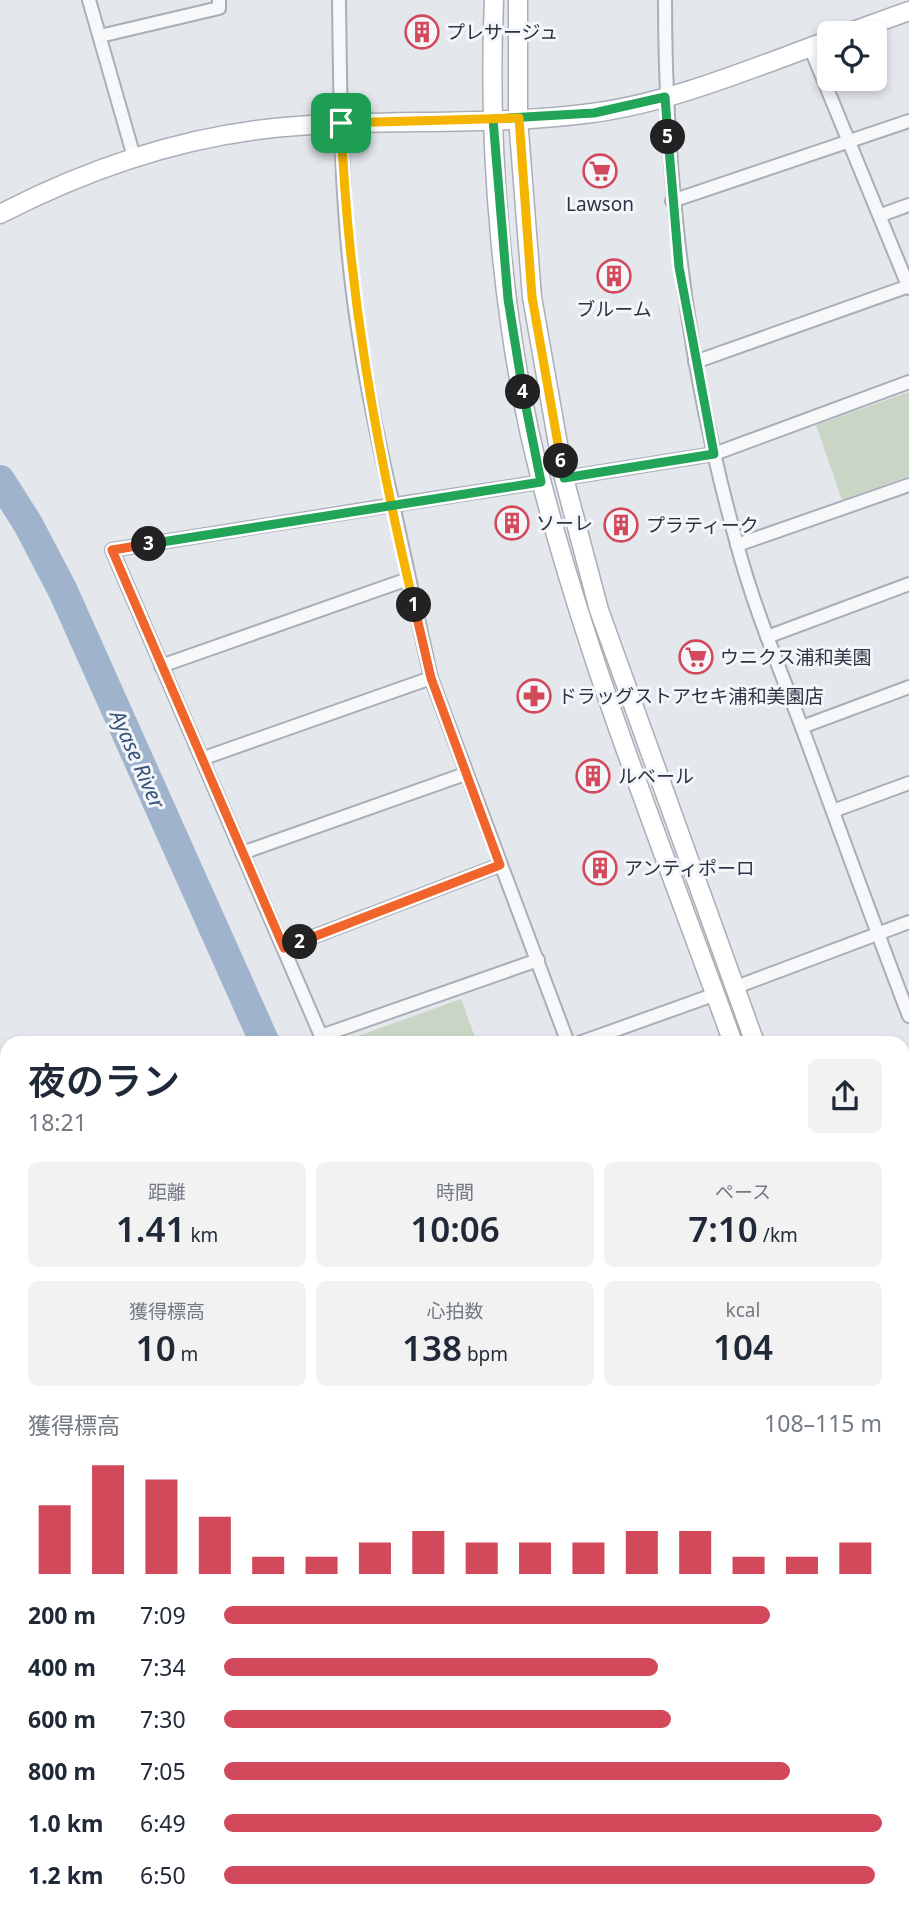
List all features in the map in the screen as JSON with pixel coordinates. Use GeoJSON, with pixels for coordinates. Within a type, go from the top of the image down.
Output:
{"type":"FeatureCollection","features":[{"type":"Feature","properties":{"kind":"street"},"geometry":{"type":"LineString","coordinates":[[89,0],[134,157]]}},
{"type":"Feature","properties":{"kind":"street"},"geometry":{"type":"LineString","coordinates":[[100,36],[219,8],[219,0]]}},
{"type":"Feature","properties":{"kind":"street"},"geometry":{"type":"LineString","coordinates":[[339,0],[345,210],[359,334],[370,405],[408,579],[431,678],[565,1036]]}},
{"type":"Feature","properties":{"kind":"street"},"geometry":{"type":"LineString","coordinates":[[494,0],[493,119],[508,299],[541,482],[584,632],[618,733],[731,1036]]}},
{"type":"Feature","properties":{"kind":"street"},"geometry":{"type":"LineString","coordinates":[[518,0],[519,118],[532,297],[564,478],[599,610],[753,1036]]}},
{"type":"Feature","properties":{"kind":"street"},"geometry":{"type":"LineString","coordinates":[[665,0],[665,97],[679,267],[714,454],[737,545],[767,637],[909,1016]]}},
{"type":"Feature","properties":{"kind":"street"},"geometry":{"type":"LineString","coordinates":[[881,21],[909,11]]}},
{"type":"Feature","properties":{"kind":"street"},"geometry":{"type":"LineString","coordinates":[[0,214],[56,185],[134,157],[250,131],[341,123],[594,113],[665,97],[817,45]]}},
{"type":"Feature","properties":{"kind":"street"},"geometry":{"type":"LineString","coordinates":[[695,362],[909,287],[810,47]]}},
{"type":"Feature","properties":{"kind":"street"},"geometry":{"type":"LineString","coordinates":[[672,201],[909,121]]}},
{"type":"Feature","properties":{"kind":"street"},"geometry":{"type":"LineString","coordinates":[[881,215],[909,205]]}},
{"type":"Feature","properties":{"kind":"street"},"geometry":{"type":"LineString","coordinates":[[564,478],[714,454],[909,382]]}},
{"type":"Feature","properties":{"kind":"street"},"geometry":{"type":"LineString","coordinates":[[321,1036],[204,758],[161,666],[112,550],[541,482]]}},
{"type":"Feature","properties":{"kind":"street"},"geometry":{"type":"LineString","coordinates":[[737,545],[909,485]]}},
{"type":"Feature","properties":{"kind":"street"},"geometry":{"type":"LineString","coordinates":[[161,666],[408,579]]}},
{"type":"Feature","properties":{"kind":"street"},"geometry":{"type":"LineString","coordinates":[[767,637],[909,584]]}},
{"type":"Feature","properties":{"kind":"street"},"geometry":{"type":"LineString","coordinates":[[204,758],[431,678]]}},
{"type":"Feature","properties":{"kind":"street"},"geometry":{"type":"LineString","coordinates":[[802,727],[909,687]]}},
{"type":"Feature","properties":{"kind":"street"},"geometry":{"type":"LineString","coordinates":[[242,853],[465,774]]}},
{"type":"Feature","properties":{"kind":"street"},"geometry":{"type":"LineString","coordinates":[[833,811],[909,783]]}},
{"type":"Feature","properties":{"kind":"street"},"geometry":{"type":"LineString","coordinates":[[284,948],[500,865]]}},
{"type":"Feature","properties":{"kind":"street"},"geometry":{"type":"LineString","coordinates":[[736,987],[909,922]]}},
{"type":"Feature","properties":{"kind":"street"},"geometry":{"type":"LineString","coordinates":[[334,1036],[538,960]]}},
{"type":"Feature","properties":{"kind":"street"},"geometry":{"type":"LineString","coordinates":[[599,1036],[716,995]]}},
{"type":"Feature","properties":{"kind":"green space"},"geometry":{"type":"Polygon","coordinates":[[[909,392],[909,476],[842,500],[816,425],[909,392]]]}},
{"type":"Feature","properties":{"kind":"green space"},"geometry":{"type":"Polygon","coordinates":[[[461,999],[474,1036],[358,1036],[461,999]]]}},
{"type":"Feature","properties":{"kind":"waterway","name":"Ayase River"},"geometry":{"type":"LineString","coordinates":[[0,480],[28,524],[63,591],[262,1036]]}},
{"type":"Feature","properties":{"kind":"place","name":"プレサージュ"},"geometry":{"type":"Point","coordinates":[422,32]}},
{"type":"Feature","properties":{"kind":"place","name":"Lawson"},"geometry":{"type":"Point","coordinates":[600,171]}},
{"type":"Feature","properties":{"kind":"place","name":"ブルーム"},"geometry":{"type":"Point","coordinates":[614,276]}},
{"type":"Feature","properties":{"kind":"place","name":"ソーレ"},"geometry":{"type":"Point","coordinates":[512,523]}},
{"type":"Feature","properties":{"kind":"place","name":"プラティーク"},"geometry":{"type":"Point","coordinates":[621,525]}},
{"type":"Feature","properties":{"kind":"place","name":"ウニクス浦和美園"},"geometry":{"type":"Point","coordinates":[696,657]}},
{"type":"Feature","properties":{"kind":"place","name":"ドラッグストアセキ浦和美園店"},"geometry":{"type":"Point","coordinates":[534,696]}},
{"type":"Feature","properties":{"kind":"place","name":"ルベール"},"geometry":{"type":"Point","coordinates":[593,776]}},
{"type":"Feature","properties":{"kind":"place","name":"アンティポーロ"},"geometry":{"type":"Point","coordinates":[600,868]}},
{"type":"Feature","properties":{"kind":"route"},"geometry":{"type":"LineString","coordinates":[[341,123],[351,277],[370,405],[393,505],[408,579],[431,678],[500,865],[284,948],[112,550],[393,505],[541,482],[508,299],[493,119],[519,118],[594,113],[665,97],[679,267],[714,454],[564,478],[532,297],[524,218],[519,118],[341,123]]}}]}
